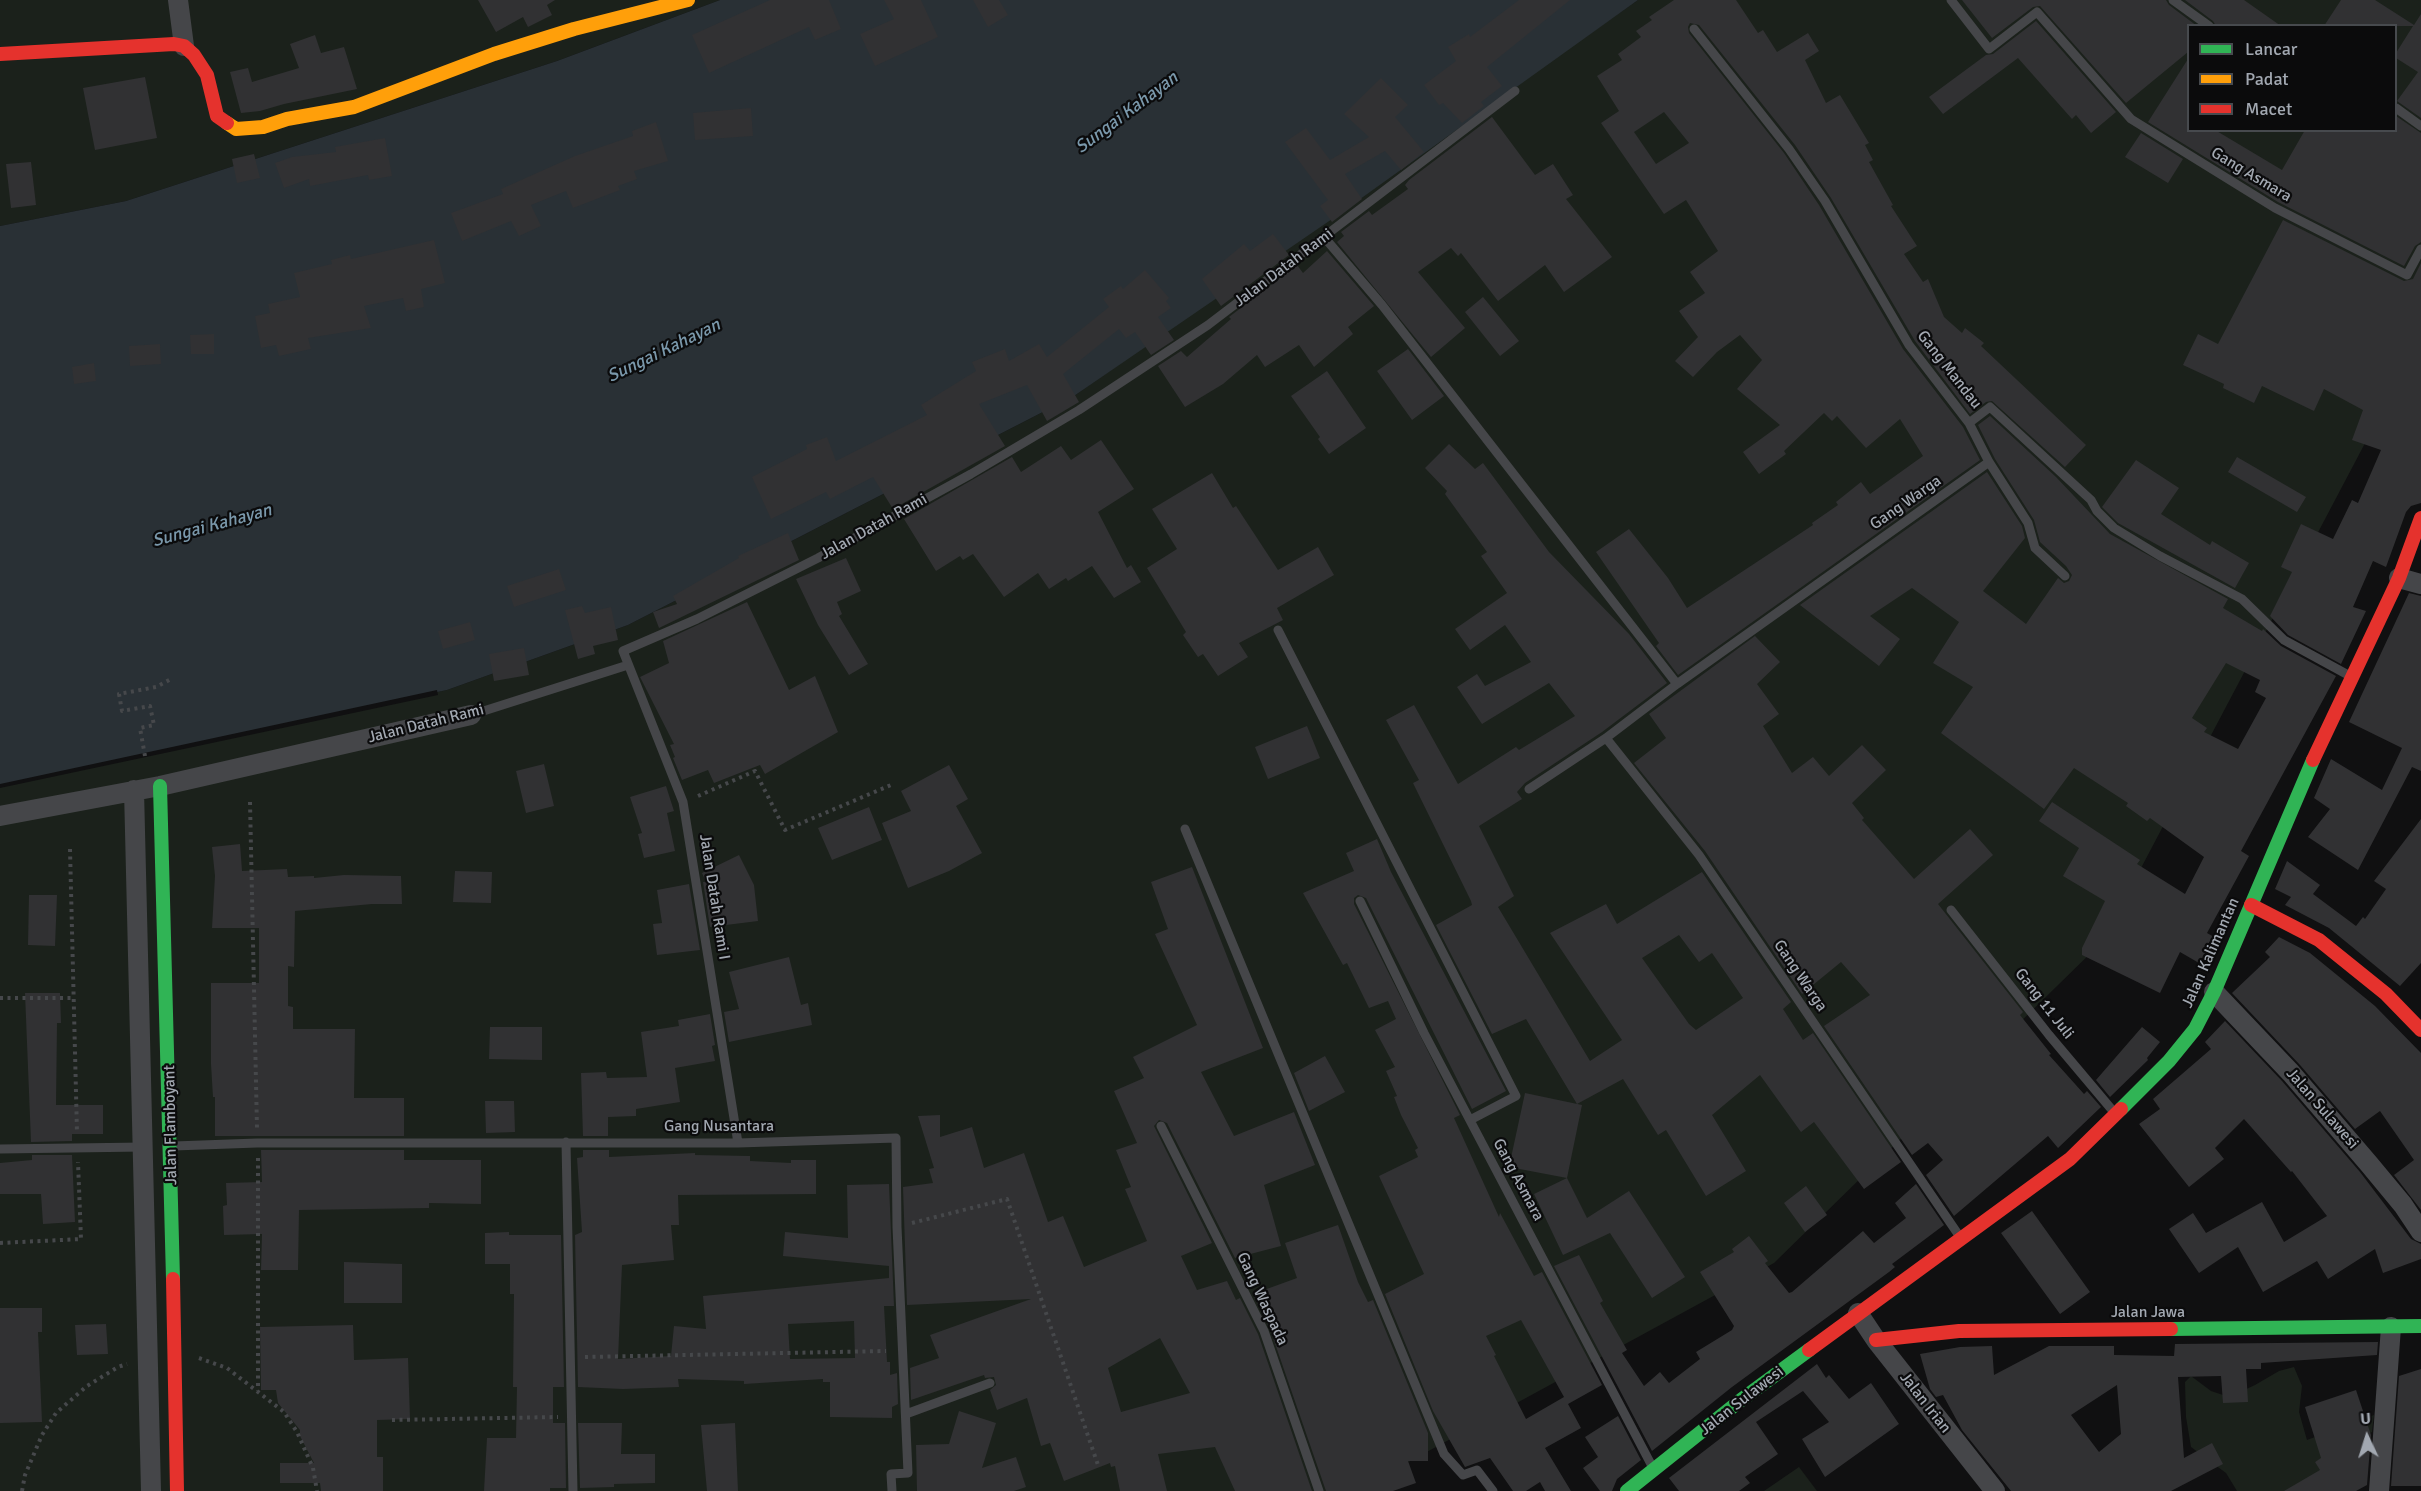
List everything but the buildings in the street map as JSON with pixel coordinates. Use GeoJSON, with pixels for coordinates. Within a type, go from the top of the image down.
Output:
{"type":"FeatureCollection","features":[{"type":"Feature","properties":{"kind":"street"},"geometry":{"type":"LineString","coordinates":[[178,0],[184,46]]}},
{"type":"Feature","properties":{"kind":"street"},"geometry":{"type":"LineString","coordinates":[[0,54],[174,44],[184,46],[207,75],[217,117],[236,129],[263,127],[288,119],[354,107],[494,54],[574,29],[688,0]]}},
{"type":"Feature","properties":{"kind":"street","name":"Jalan Kalimantan"},"geometry":{"type":"LineString","coordinates":[[1858,1313],[2070,1159],[2169,1061],[2195,1029],[2214,992],[2352,677],[2399,578],[2421,518]]}},
{"type":"Feature","properties":{"kind":"street"},"geometry":{"type":"LineString","coordinates":[[2399,578],[2421,584]]}},
{"type":"Feature","properties":{"kind":"street","name":"Jalan Datah Rami"},"geometry":{"type":"LineString","coordinates":[[160,786],[471,715]]}},
{"type":"Feature","properties":{"kind":"street"},"geometry":{"type":"LineString","coordinates":[[0,816],[160,786]]}},
{"type":"Feature","properties":{"kind":"street","name":"Jalan Flamboyant"},"geometry":{"type":"LineString","coordinates":[[160,786],[171,1146],[177,1491]]}},
{"type":"Feature","properties":{"kind":"street","name":"Jalan Flamboyant"},"geometry":{"type":"LineString","coordinates":[[134,790],[151,1491]]}},
{"type":"Feature","properties":{"kind":"street"},"geometry":{"type":"LineString","coordinates":[[2251,905],[2319,940],[2385,994],[2421,1030]]}},
{"type":"Feature","properties":{"kind":"street"},"geometry":{"type":"LineString","coordinates":[[139,953],[166,952]]}},
{"type":"Feature","properties":{"kind":"street","name":"Jalan Sulawesi"},"geometry":{"type":"LineString","coordinates":[[2214,992],[2291,1073],[2354,1146],[2403,1204],[2421,1232]]}},
{"type":"Feature","properties":{"kind":"street"},"geometry":{"type":"LineString","coordinates":[[147,1293],[174,1292]]}},
{"type":"Feature","properties":{"kind":"street","name":"Jalan Sulawesi"},"geometry":{"type":"LineString","coordinates":[[1627,1491],[1741,1400],[1858,1313]]}},
{"type":"Feature","properties":{"kind":"street","name":"Jalan Irian"},"geometry":{"type":"LineString","coordinates":[[1858,1313],[1876,1340],[1995,1491]]}},
{"type":"Feature","properties":{"kind":"street","name":"Jalan Jawa"},"geometry":{"type":"LineString","coordinates":[[1876,1340],[1959,1331],[2421,1326]]}},
{"type":"Feature","properties":{"kind":"street"},"geometry":{"type":"LineString","coordinates":[[2379,1491],[2391,1327]]}},
{"type":"Feature","properties":{"kind":"lane","name":"Gang Asmara"},"geometry":{"type":"LineString","coordinates":[[1951,0],[1989,49],[2037,12],[2131,119],[2275,208],[2407,275],[2421,249]]}},
{"type":"Feature","properties":{"kind":"lane"},"geometry":{"type":"LineString","coordinates":[[2173,0],[2206,24]]}},
{"type":"Feature","properties":{"kind":"lane","name":"Gang Mandau"},"geometry":{"type":"LineString","coordinates":[[1694,28],[1807,175],[1825,201],[1909,345],[1969,423],[1990,407],[2091,500],[2097,511],[2114,528],[2160,556],[2242,599],[2284,640],[2352,677]]}},
{"type":"Feature","properties":{"kind":"lane","name":"Jalan Datah Rami"},"geometry":{"type":"LineString","coordinates":[[471,715],[628,665],[623,651],[697,619],[819,558],[971,474],[1079,410],[1208,325],[1515,91]]}},
{"type":"Feature","properties":{"kind":"lane"},"geometry":{"type":"LineString","coordinates":[[2397,109],[2421,126]]}},
{"type":"Feature","properties":{"kind":"lane"},"geometry":{"type":"LineString","coordinates":[[1324,237],[1382,305],[1677,684]]}},
{"type":"Feature","properties":{"kind":"lane"},"geometry":{"type":"LineString","coordinates":[[1969,423],[1989,462],[2028,523],[2036,548],[2065,576]]}},
{"type":"Feature","properties":{"kind":"lane","name":"Gang Warga"},"geometry":{"type":"LineString","coordinates":[[1529,789],[1606,738],[1677,684],[1989,462]]}},
{"type":"Feature","properties":{"kind":"lane"},"geometry":{"type":"LineString","coordinates":[[1278,630],[1515,1096],[1470,1120]]}},
{"type":"Feature","properties":{"kind":"lane","name":"Jalan Datah Rami I"},"geometry":{"type":"LineString","coordinates":[[628,665],[683,802],[738,1143]]}},
{"type":"Feature","properties":{"kind":"lane","name":"Gang Warga"},"geometry":{"type":"LineString","coordinates":[[1606,738],[1699,855],[1960,1237]]}},
{"type":"Feature","properties":{"kind":"lane"},"geometry":{"type":"LineString","coordinates":[[1185,829],[1444,1454],[1463,1475],[1478,1470],[1493,1491]]}},
{"type":"Feature","properties":{"kind":"lane","name":"Gang Asmara"},"geometry":{"type":"LineString","coordinates":[[1360,901],[1470,1120],[1654,1471]]}},
{"type":"Feature","properties":{"kind":"lane","name":"Gang 11 Juli"},"geometry":{"type":"LineString","coordinates":[[1951,910],[2049,1035],[2116,1115]]}},
{"type":"Feature","properties":{"kind":"lane","name":"Gang Waspada"},"geometry":{"type":"LineString","coordinates":[[1161,1126],[1264,1331],[1319,1491]]}},
{"type":"Feature","properties":{"kind":"lane","name":"Gang Nusantara"},"geometry":{"type":"LineString","coordinates":[[171,1146],[258,1143],[738,1143],[896,1138],[897,1227],[908,1473],[891,1474],[892,1491]]}},
{"type":"Feature","properties":{"kind":"lane"},"geometry":{"type":"LineString","coordinates":[[566,1142],[573,1491]]}},
{"type":"Feature","properties":{"kind":"lane"},"geometry":{"type":"LineString","coordinates":[[0,1149],[144,1147]]}},
{"type":"Feature","properties":{"kind":"lane"},"geometry":{"type":"LineString","coordinates":[[906,1414],[990,1383]]}},
{"type":"Feature","properties":{"kind":"path"},"geometry":{"type":"LineString","coordinates":[[145,756],[140,728],[154,725],[150,706],[122,711],[119,694],[156,687],[171,679]]}},
{"type":"Feature","properties":{"kind":"path"},"geometry":{"type":"LineString","coordinates":[[683,802],[755,771],[785,830],[891,786]]}},
{"type":"Feature","properties":{"kind":"path"},"geometry":{"type":"LineString","coordinates":[[250,802],[258,1143],[258,1391]]}},
{"type":"Feature","properties":{"kind":"path"},"geometry":{"type":"LineString","coordinates":[[0,1244],[81,1239],[72,998],[70,849]]}},
{"type":"Feature","properties":{"kind":"path"},"geometry":{"type":"LineString","coordinates":[[0,998],[72,998]]}},
{"type":"Feature","properties":{"kind":"path"},"geometry":{"type":"LineString","coordinates":[[897,1227],[1007,1199],[1100,1468]]}},
{"type":"Feature","properties":{"kind":"path"},"geometry":{"type":"LineString","coordinates":[[569,1357],[903,1351]]}},
{"type":"Feature","properties":{"kind":"path"},"geometry":{"type":"LineString","coordinates":[[189,1356],[227,1368],[284,1412],[297,1432],[313,1468],[317,1491]]}},
{"type":"Feature","properties":{"kind":"path"},"geometry":{"type":"LineString","coordinates":[[22,1491],[25,1475],[42,1435],[56,1413],[87,1386],[118,1367],[132,1363]]}},
{"type":"Feature","properties":{"kind":"path"},"geometry":{"type":"LineString","coordinates":[[392,1420],[571,1417]]}},
{"type":"Feature","properties":{"kind":"shaded area"},"geometry":{"type":"Polygon","coordinates":[[[0,0],[720,0],[557,61],[126,201],[0,226],[0,0]]]}},
{"type":"Feature","properties":{"kind":"shaded area"},"geometry":{"type":"Polygon","coordinates":[[[1638,0],[2421,0],[2421,337],[2102,942],[1774,1263],[1355,1491],[0,1491],[0,785],[447,690],[628,625],[1074,396],[1638,0]]]}},
{"type":"Feature","properties":{"kind":"shaded area"},"geometry":{"type":"Polygon","coordinates":[[[2294,1367],[2302,1386],[2299,1412],[2307,1440],[2374,1415],[2372,1432],[2315,1462],[2327,1468],[2319,1491],[2237,1491],[2226,1473],[2191,1447],[2186,1417],[2185,1382],[2191,1376],[2211,1391],[2229,1397],[2279,1371],[2294,1367]]]}},
{"type":"Feature","properties":{"kind":"shaded area"},"geometry":{"type":"Polygon","coordinates":[[[1799,1467],[1817,1491],[1764,1491],[1799,1467]]]}},
{"type":"Feature","properties":{"kind":"water","name":"Sungai Kahayan"},"geometry":{"type":"Polygon","coordinates":[[[720,0],[1638,0],[1335,217],[1074,396],[628,625],[447,690],[0,785],[0,226],[126,201],[557,61],[720,0]]]}},
{"type":"Feature","properties":{"kind":"pier"},"geometry":{"type":"Polygon","coordinates":[[[437,690],[438,695],[0,788],[0,784],[437,690]]]}},
{"type":"Feature","properties":{"kind":"traffic: fast"},"geometry":{"type":"LineString","coordinates":[[2121,1109],[2169,1061],[2195,1029],[2214,992],[2313,760]]}},
{"type":"Feature","properties":{"kind":"traffic: fast"},"geometry":{"type":"LineString","coordinates":[[160,786],[173,1279]]}},
{"type":"Feature","properties":{"kind":"traffic: fast"},"geometry":{"type":"LineString","coordinates":[[2171,1329],[2421,1326]]}},
{"type":"Feature","properties":{"kind":"traffic: fast"},"geometry":{"type":"LineString","coordinates":[[1627,1491],[1741,1400],[1809,1350]]}},
{"type":"Feature","properties":{"kind":"traffic: slow"},"geometry":{"type":"LineString","coordinates":[[227,123],[236,129],[263,127],[287,119],[354,107],[494,54],[574,29],[688,0]]}},
{"type":"Feature","properties":{"kind":"traffic: jam"},"geometry":{"type":"LineString","coordinates":[[0,54],[174,44],[184,46],[194,55],[207,75],[217,116],[227,123]]}},
{"type":"Feature","properties":{"kind":"traffic: jam"},"geometry":{"type":"LineString","coordinates":[[2313,760],[2399,578],[2421,518]]}},
{"type":"Feature","properties":{"kind":"traffic: jam"},"geometry":{"type":"LineString","coordinates":[[2251,905],[2319,940],[2386,994],[2421,1030]]}},
{"type":"Feature","properties":{"kind":"traffic: jam"},"geometry":{"type":"LineString","coordinates":[[1809,1350],[2070,1159],[2121,1109]]}},
{"type":"Feature","properties":{"kind":"traffic: jam"},"geometry":{"type":"LineString","coordinates":[[173,1279],[177,1491]]}},
{"type":"Feature","properties":{"kind":"traffic: jam"},"geometry":{"type":"LineString","coordinates":[[1876,1340],[1959,1331],[2171,1329]]}}]}
